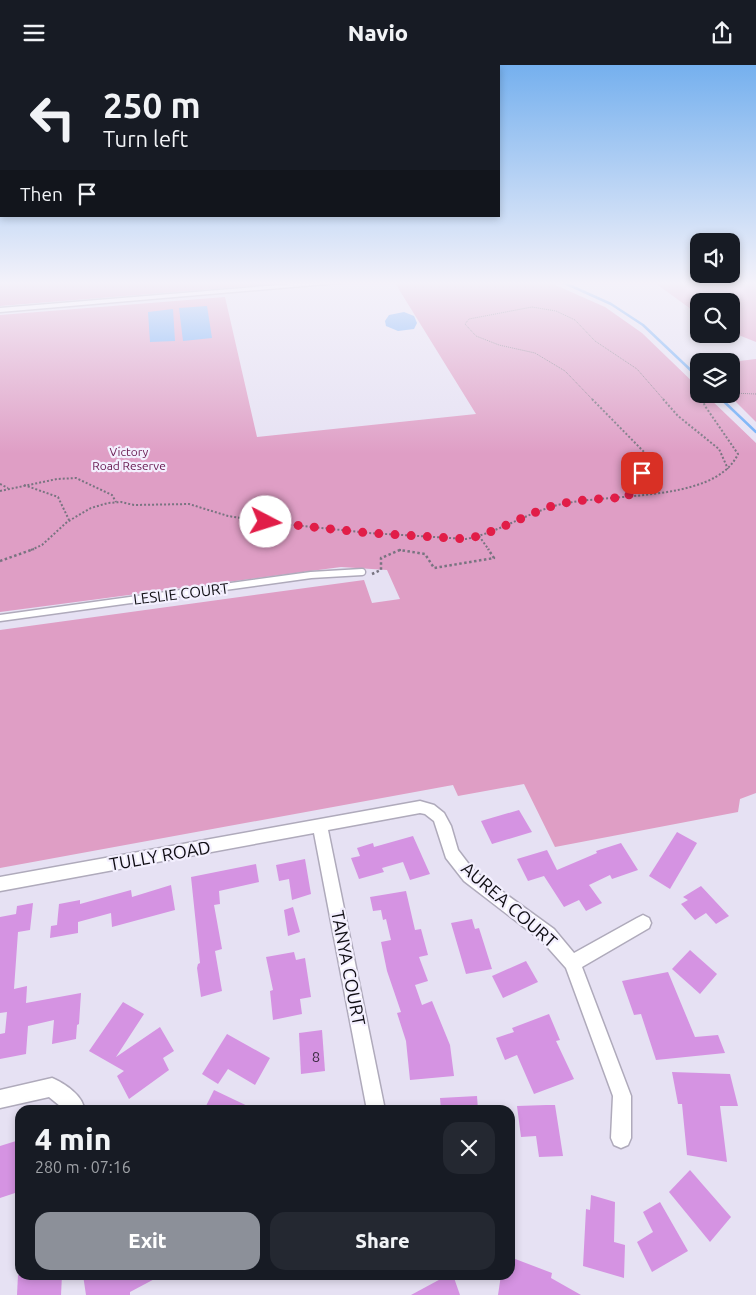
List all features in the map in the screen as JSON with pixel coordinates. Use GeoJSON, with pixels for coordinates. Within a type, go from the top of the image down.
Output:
{"type":"FeatureCollection","features":[{"type":"Feature","properties":{"kind":"street","name":"AUREA COURT"},"geometry":{"type":"LineString","coordinates":[[320,827],[420,807],[435,813],[441,821],[451,853],[469,876],[548,935],[572,963],[622,1096],[621,1138]]}},
{"type":"Feature","properties":{"kind":"street","name":"TULLY ROAD"},"geometry":{"type":"LineString","coordinates":[[0,884],[320,827]]}},
{"type":"Feature","properties":{"kind":"street","name":"TANYA COURT"},"geometry":{"type":"LineString","coordinates":[[320,827],[375,1105]]}},
{"type":"Feature","properties":{"kind":"street"},"geometry":{"type":"LineString","coordinates":[[572,963],[643,923]]}},
{"type":"Feature","properties":{"kind":"street"},"geometry":{"type":"LineString","coordinates":[[0,1099],[52,1087],[74,1105]]}},
{"type":"Feature","properties":{"kind":"lane","name":"LESLIE COURT"},"geometry":{"type":"LineString","coordinates":[[0,618],[80,606],[224,589],[337,571],[362,572]]}},
{"type":"Feature","properties":{"kind":"path"},"geometry":{"type":"LineString","coordinates":[[482,338],[499,345],[535,353],[565,371],[648,456],[652,463],[649,468],[633,479],[630,485],[629,497]]}},
{"type":"Feature","properties":{"kind":"path"},"geometry":{"type":"LineString","coordinates":[[593,338],[637,369],[678,416],[712,442],[718,449],[728,469]]}},
{"type":"Feature","properties":{"kind":"path"},"geometry":{"type":"LineString","coordinates":[[740,393],[756,394]]}},
{"type":"Feature","properties":{"kind":"path"},"geometry":{"type":"LineString","coordinates":[[0,561],[24,554],[42,545],[69,521],[91,508],[116,502],[134,505],[189,504],[228,517],[369,533],[466,539],[479,536],[551,507],[571,502],[669,493],[709,480],[728,469],[736,460],[738,454],[704,403]]}},
{"type":"Feature","properties":{"kind":"path"},"geometry":{"type":"LineString","coordinates":[[0,491],[57,479],[76,478],[87,481],[112,495],[116,502]]}},
{"type":"Feature","properties":{"kind":"path"},"geometry":{"type":"LineString","coordinates":[[0,484],[8,488]]}},
{"type":"Feature","properties":{"kind":"path"},"geometry":{"type":"LineString","coordinates":[[24,485],[58,497],[63,504],[69,521]]}},
{"type":"Feature","properties":{"kind":"path"},"geometry":{"type":"LineString","coordinates":[[362,572],[374,575],[381,570],[381,558],[400,550],[425,553],[434,568],[494,558],[479,536]]}},
{"type":"Feature","properties":{"kind":"green space","name":"Victory Road Reserve"},"geometry":{"type":"Polygon","coordinates":[[[0,338],[234,338],[257,437],[476,414],[429,338],[648,338],[690,379],[690,403],[714,403],[756,443],[756,793],[740,799],[738,812],[555,847],[524,784],[458,796],[453,785],[0,868],[0,630],[364,580],[372,603],[400,599],[387,570],[341,567],[0,612],[0,338]]]}},
{"type":"Feature","properties":{"kind":"green space"},"geometry":{"type":"Polygon","coordinates":[[[747,338],[756,338],[756,342],[747,338]]]}},
{"type":"Feature","properties":{"kind":"green space"},"geometry":{"type":"Polygon","coordinates":[[[756,359],[756,422],[737,403],[740,403],[740,361],[756,359]]]}},
{"type":"Feature","properties":{"kind":"water"},"geometry":{"type":"Polygon","coordinates":[[[150,338],[175,338],[175,341],[150,342],[150,338]]]}},
{"type":"Feature","properties":{"kind":"water"},"geometry":{"type":"Polygon","coordinates":[[[183,338],[208,338],[183,341],[183,338]]]}},
{"type":"Feature","properties":{"kind":"building"},"geometry":{"type":"Polygon","coordinates":[[[519,810],[532,832],[492,844],[481,821],[519,810]]]}},
{"type":"Feature","properties":{"kind":"building"},"geometry":{"type":"Polygon","coordinates":[[[677,832],[697,843],[670,889],[649,876],[677,832]]]}},
{"type":"Feature","properties":{"kind":"building"},"geometry":{"type":"Polygon","coordinates":[[[413,836],[430,874],[410,880],[403,862],[382,868],[384,872],[359,879],[351,858],[360,856],[357,848],[373,843],[374,847],[413,836]]]}},
{"type":"Feature","properties":{"kind":"building"},"geometry":{"type":"Polygon","coordinates":[[[621,843],[638,870],[612,879],[610,875],[589,885],[602,903],[586,911],[579,900],[564,907],[544,876],[528,881],[517,859],[547,850],[557,870],[597,853],[596,851],[621,843]]]}},
{"type":"Feature","properties":{"kind":"building"},"geometry":{"type":"Polygon","coordinates":[[[305,859],[311,894],[292,900],[289,879],[279,881],[276,865],[305,859]]]}},
{"type":"Feature","properties":{"kind":"building"},"geometry":{"type":"Polygon","coordinates":[[[256,864],[259,882],[219,891],[220,904],[214,905],[222,949],[215,951],[222,991],[201,997],[197,968],[200,963],[191,877],[256,864]]]}},
{"type":"Feature","properties":{"kind":"building"},"geometry":{"type":"Polygon","coordinates":[[[171,885],[175,910],[112,927],[111,913],[78,922],[78,933],[50,938],[51,926],[57,925],[59,904],[80,900],[80,904],[131,890],[132,897],[171,885]]]}},
{"type":"Feature","properties":{"kind":"building"},"geometry":{"type":"Polygon","coordinates":[[[701,886],[729,916],[716,924],[706,913],[695,920],[681,904],[688,900],[683,897],[701,886]]]}},
{"type":"Feature","properties":{"kind":"building"},"geometry":{"type":"Polygon","coordinates":[[[406,891],[415,930],[421,929],[428,955],[419,957],[428,981],[415,985],[422,1005],[432,1001],[450,1045],[454,1076],[410,1080],[406,1041],[397,1013],[401,1012],[387,971],[381,942],[391,940],[386,919],[383,920],[381,910],[373,911],[370,897],[406,891]]]}},
{"type":"Feature","properties":{"kind":"building"},"geometry":{"type":"Polygon","coordinates":[[[33,903],[30,930],[18,932],[14,989],[27,986],[26,1003],[81,993],[76,1039],[52,1044],[54,1020],[28,1026],[26,1054],[0,1059],[0,1034],[5,1033],[7,1012],[0,1013],[0,917],[16,914],[17,906],[33,903]]]}},
{"type":"Feature","properties":{"kind":"building"},"geometry":{"type":"Polygon","coordinates":[[[293,907],[300,932],[288,936],[284,910],[293,907]]]}},
{"type":"Feature","properties":{"kind":"building"},"geometry":{"type":"Polygon","coordinates":[[[472,919],[475,929],[479,928],[492,969],[466,974],[451,923],[472,919]]]}},
{"type":"Feature","properties":{"kind":"building"},"geometry":{"type":"Polygon","coordinates":[[[690,950],[717,974],[700,994],[672,969],[690,950]]]}},
{"type":"Feature","properties":{"kind":"building"},"geometry":{"type":"Polygon","coordinates":[[[294,952],[296,960],[305,958],[311,997],[300,999],[302,1014],[273,1020],[270,991],[273,990],[266,957],[294,952]]]}},
{"type":"Feature","properties":{"kind":"building"},"geometry":{"type":"Polygon","coordinates":[[[526,961],[538,982],[503,998],[492,976],[526,961]]]}},
{"type":"Feature","properties":{"kind":"building"},"geometry":{"type":"Polygon","coordinates":[[[668,972],[695,1037],[718,1035],[725,1053],[656,1060],[641,1014],[634,1015],[622,981],[668,972]]]}},
{"type":"Feature","properties":{"kind":"building"},"geometry":{"type":"Polygon","coordinates":[[[123,1002],[144,1014],[116,1057],[160,1027],[174,1051],[163,1058],[169,1070],[129,1099],[117,1076],[124,1071],[89,1051],[123,1002]]]}},
{"type":"Feature","properties":{"kind":"building"},"geometry":{"type":"Polygon","coordinates":[[[549,1014],[560,1040],[556,1041],[574,1079],[534,1094],[517,1055],[505,1060],[496,1038],[514,1032],[512,1028],[549,1014]]]}},
{"type":"Feature","properties":{"kind":"building"},"geometry":{"type":"Polygon","coordinates":[[[322,1030],[325,1071],[301,1074],[299,1033],[322,1030]]]}},
{"type":"Feature","properties":{"kind":"building"},"geometry":{"type":"Polygon","coordinates":[[[227,1034],[270,1058],[255,1085],[228,1069],[218,1084],[202,1074],[227,1034]]]}},
{"type":"Feature","properties":{"kind":"building"},"geometry":{"type":"Polygon","coordinates":[[[672,1072],[730,1074],[738,1106],[720,1106],[727,1162],[687,1155],[682,1104],[678,1104],[672,1072]]]}},
{"type":"Feature","properties":{"kind":"building"},"geometry":{"type":"Polygon","coordinates":[[[214,1090],[246,1105],[206,1105],[214,1090]]]}},
{"type":"Feature","properties":{"kind":"building"},"geometry":{"type":"Polygon","coordinates":[[[477,1096],[478,1105],[441,1105],[440,1098],[477,1096]]]}},
{"type":"Feature","properties":{"kind":"building"},"geometry":{"type":"Polygon","coordinates":[[[555,1105],[563,1156],[539,1157],[536,1136],[521,1137],[517,1106],[555,1105]]]}},
{"type":"Feature","properties":{"kind":"building"},"geometry":{"type":"Polygon","coordinates":[[[15,1141],[15,1193],[0,1198],[0,1146],[15,1141]]]}},
{"type":"Feature","properties":{"kind":"building"},"geometry":{"type":"Polygon","coordinates":[[[690,1170],[731,1217],[710,1242],[669,1192],[690,1170]]]}},
{"type":"Feature","properties":{"kind":"building"},"geometry":{"type":"Polygon","coordinates":[[[591,1195],[615,1202],[614,1242],[625,1245],[624,1278],[583,1266],[586,1209],[590,1210],[591,1195]]]}},
{"type":"Feature","properties":{"kind":"building"},"geometry":{"type":"Polygon","coordinates":[[[660,1202],[688,1251],[652,1272],[637,1242],[653,1232],[643,1212],[660,1202]]]}},
{"type":"Feature","properties":{"kind":"building"},"geometry":{"type":"Polygon","coordinates":[[[515,1259],[552,1273],[551,1278],[581,1295],[498,1295],[500,1280],[515,1280],[515,1259]]]}},
{"type":"Feature","properties":{"kind":"building"},"geometry":{"type":"Polygon","coordinates":[[[18,1280],[62,1280],[61,1295],[17,1295],[18,1280]]]}},
{"type":"Feature","properties":{"kind":"building"},"geometry":{"type":"Polygon","coordinates":[[[84,1280],[153,1280],[130,1292],[130,1295],[86,1295],[84,1280]]]}},
{"type":"Feature","properties":{"kind":"building"},"geometry":{"type":"Polygon","coordinates":[[[439,1280],[455,1280],[460,1295],[411,1295],[439,1280]]]}},
{"type":"Feature","properties":{"kind":"waterway"},"geometry":{"type":"LineString","coordinates":[[657,338],[690,369]]}},
{"type":"Feature","properties":{"kind":"waterway"},"geometry":{"type":"LineString","coordinates":[[725,403],[756,432]]}},
{"type":"Feature","properties":{"kind":"route"},"geometry":{"type":"LineString","coordinates":[[266,522],[369,533],[466,539],[481,536],[551,507],[571,502],[629,497],[630,485],[633,479],[642,473]]}}]}
